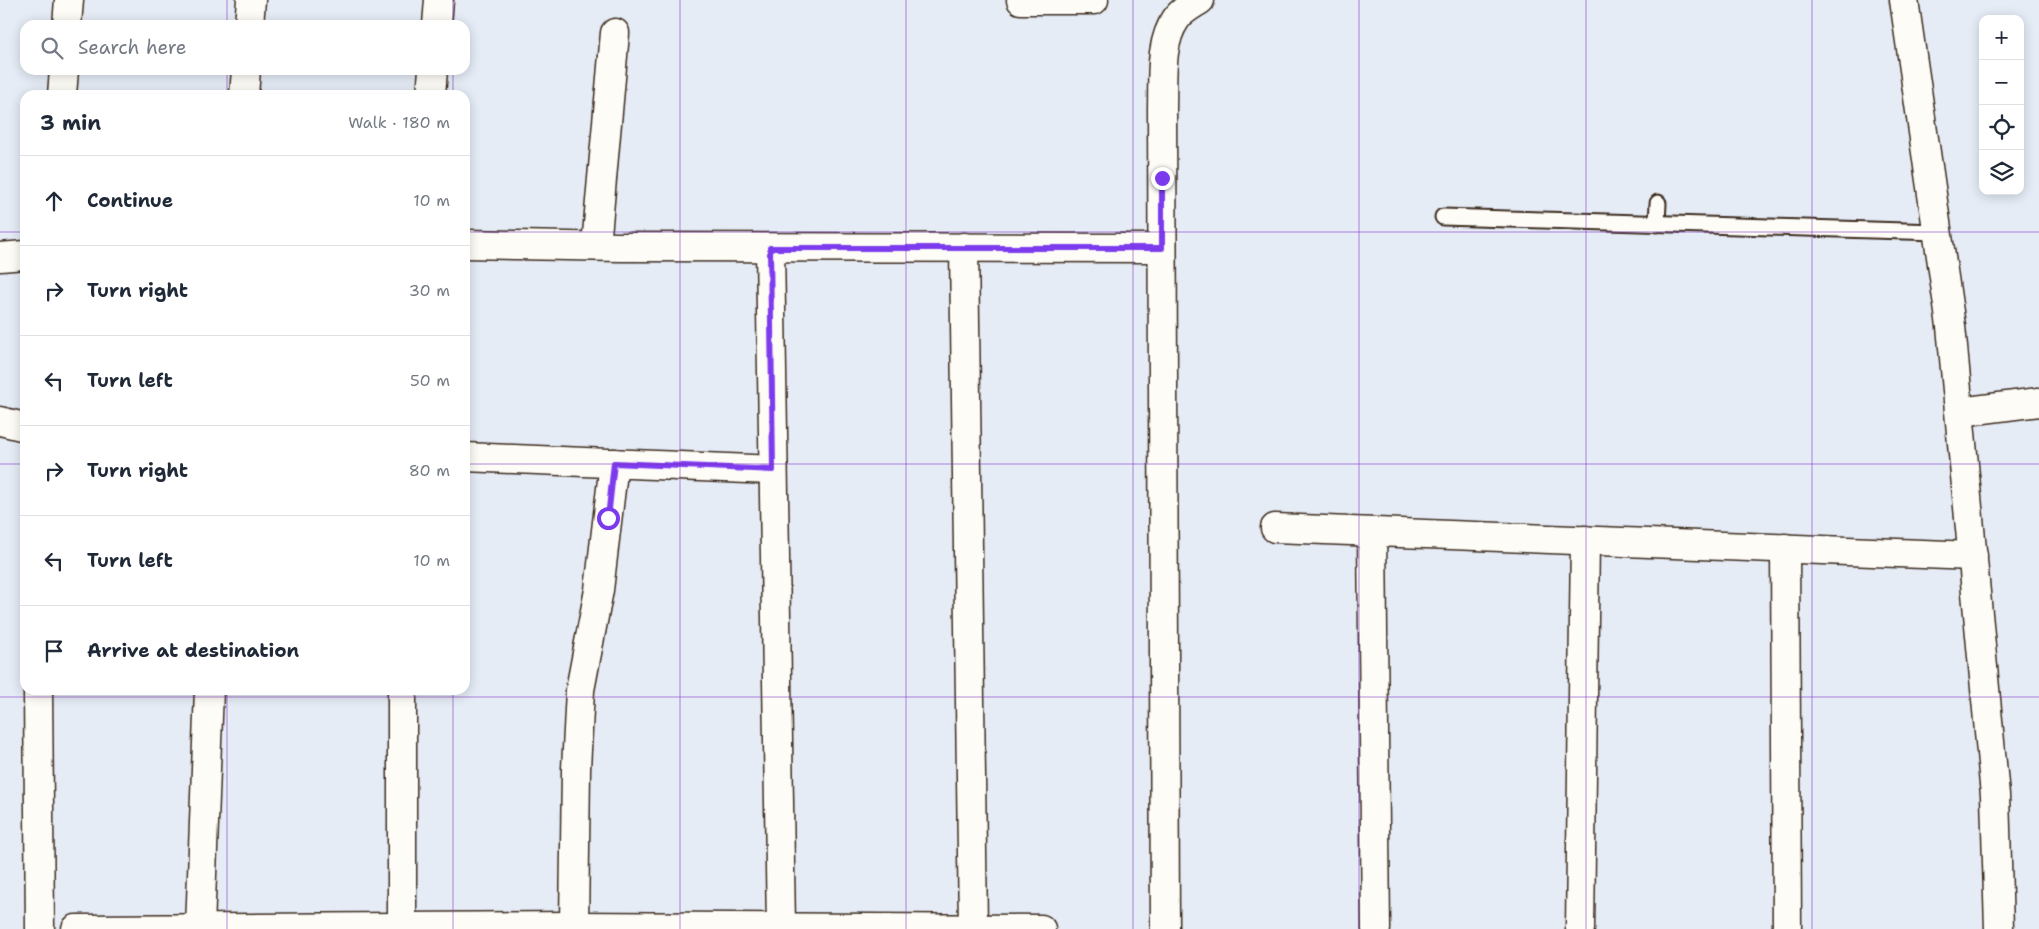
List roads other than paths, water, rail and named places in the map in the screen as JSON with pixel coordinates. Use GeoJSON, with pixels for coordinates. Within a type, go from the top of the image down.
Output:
{"type":"FeatureCollection","features":[{"type":"Feature","properties":{"kind":"street"},"geometry":{"type":"LineString","coordinates":[[67,20],[69,0]]}},
{"type":"Feature","properties":{"kind":"street"},"geometry":{"type":"LineString","coordinates":[[249,20],[251,0]]}},
{"type":"Feature","properties":{"kind":"street"},"geometry":{"type":"LineString","coordinates":[[437,20],[439,0]]}},
{"type":"Feature","properties":{"kind":"street"},"geometry":{"type":"LineString","coordinates":[[1021,0],[1094,0]]}},
{"type":"Feature","properties":{"kind":"street"},"geometry":{"type":"LineString","coordinates":[[1165,929],[1162,248],[1164,50],[1175,20],[1183,11],[1200,0]]}},
{"type":"Feature","properties":{"kind":"street"},"geometry":{"type":"LineString","coordinates":[[1904,0],[1952,326],[1995,795],[1999,929]]}},
{"type":"Feature","properties":{"kind":"street"},"geometry":{"type":"LineString","coordinates":[[596,246],[615,33]]}},
{"type":"Feature","properties":{"kind":"street"},"geometry":{"type":"LineString","coordinates":[[62,90],[64,75]]}},
{"type":"Feature","properties":{"kind":"street"},"geometry":{"type":"LineString","coordinates":[[244,90],[246,75]]}},
{"type":"Feature","properties":{"kind":"street"},"geometry":{"type":"LineString","coordinates":[[431,90],[433,75]]}},
{"type":"Feature","properties":{"kind":"street"},"geometry":{"type":"LineString","coordinates":[[470,244],[770,248],[1162,248]]}},
{"type":"Feature","properties":{"kind":"street"},"geometry":{"type":"LineString","coordinates":[[964,247],[973,928]]}},
{"type":"Feature","properties":{"kind":"street"},"geometry":{"type":"LineString","coordinates":[[770,248],[781,927]]}},
{"type":"Feature","properties":{"kind":"street"},"geometry":{"type":"LineString","coordinates":[[0,257],[20,255]]}},
{"type":"Feature","properties":{"kind":"street"},"geometry":{"type":"LineString","coordinates":[[1960,412],[2039,402]]}},
{"type":"Feature","properties":{"kind":"street"},"geometry":{"type":"LineString","coordinates":[[0,421],[20,426]]}},
{"type":"Feature","properties":{"kind":"street"},"geometry":{"type":"LineString","coordinates":[[470,457],[773,470]]}},
{"type":"Feature","properties":{"kind":"street"},"geometry":{"type":"LineString","coordinates":[[574,926],[576,769],[580,690],[599,590],[614,463]]}},
{"type":"Feature","properties":{"kind":"street"},"geometry":{"type":"LineString","coordinates":[[1275,528],[1973,556]]}},
{"type":"Feature","properties":{"kind":"street"},"geometry":{"type":"LineString","coordinates":[[1372,532],[1376,929]]}},
{"type":"Feature","properties":{"kind":"street"},"geometry":{"type":"LineString","coordinates":[[1580,929],[1585,540]]}},
{"type":"Feature","properties":{"kind":"street"},"geometry":{"type":"LineString","coordinates":[[1785,548],[1787,929]]}},
{"type":"Feature","properties":{"kind":"street"},"geometry":{"type":"LineString","coordinates":[[38,695],[40,929]]}},
{"type":"Feature","properties":{"kind":"street"},"geometry":{"type":"LineString","coordinates":[[200,928],[209,695]]}},
{"type":"Feature","properties":{"kind":"street"},"geometry":{"type":"LineString","coordinates":[[402,695],[402,927]]}},
{"type":"Feature","properties":{"kind":"street"},"geometry":{"type":"LineString","coordinates":[[76,929],[574,926],[1041,929]]}},
{"type":"Feature","properties":{"kind":"lane"},"geometry":{"type":"LineString","coordinates":[[1657,224],[1658,203]]}},
{"type":"Feature","properties":{"kind":"lane"},"geometry":{"type":"LineString","coordinates":[[1443,217],[1938,232]]}}]}
